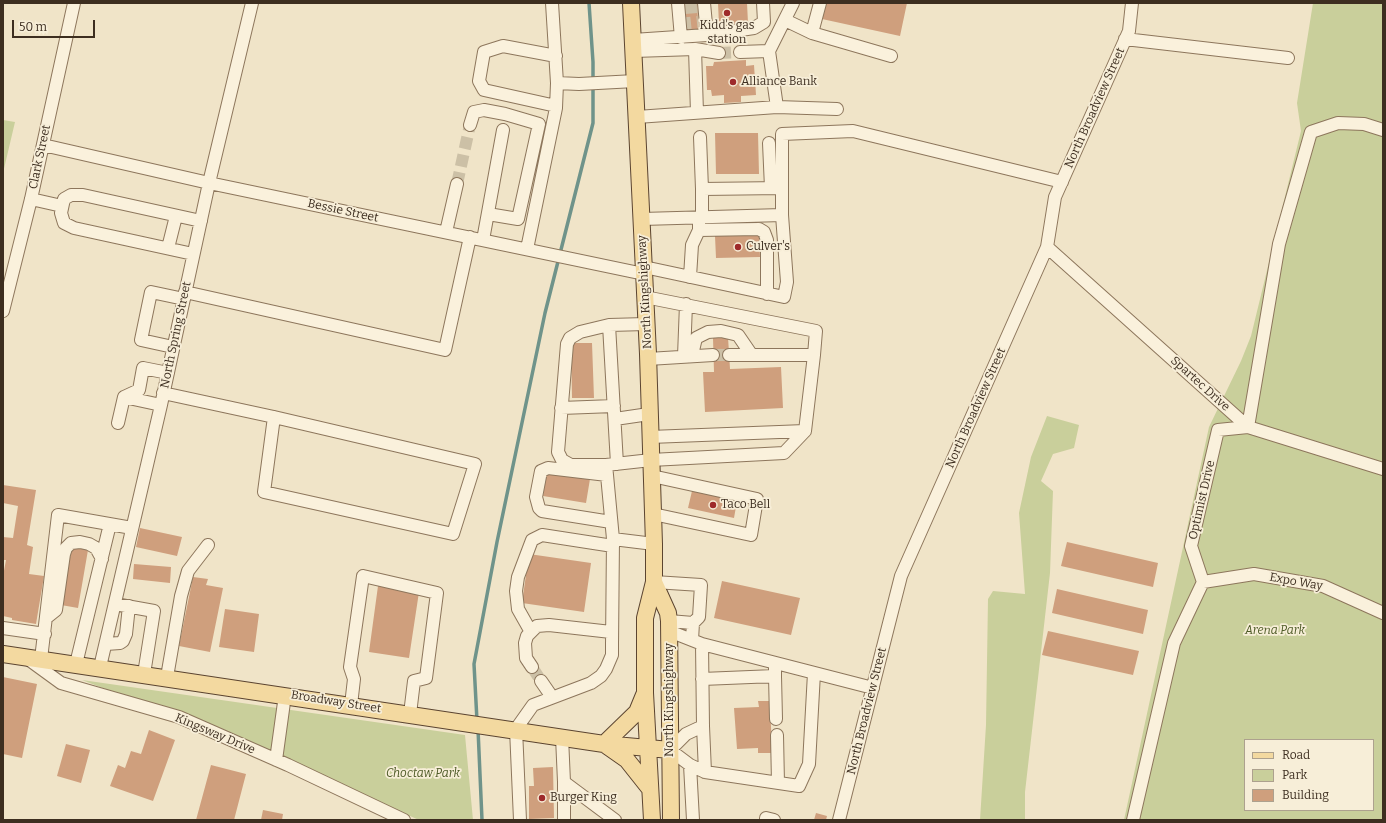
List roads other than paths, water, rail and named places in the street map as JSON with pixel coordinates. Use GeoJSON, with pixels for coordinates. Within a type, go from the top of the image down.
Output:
{"type":"FeatureCollection","features":[{"type":"Feature","properties":{"kind":"main road","name":"North Kingshighway"},"geometry":{"type":"LineString","coordinates":[[632,3],[648,359],[654,544],[654,582],[645,618],[645,693],[652,820]]}},
{"type":"Feature","properties":{"kind":"main road","name":"North Kingshighway"},"geometry":{"type":"LineString","coordinates":[[654,582],[668,613],[669,626],[670,820]]}},
{"type":"Feature","properties":{"kind":"main road","name":"Broadway Street"},"geometry":{"type":"LineString","coordinates":[[3,654],[509,728],[604,744],[670,750]]}},
{"type":"Feature","properties":{"kind":"main road"},"geometry":{"type":"LineString","coordinates":[[645,693],[637,712],[604,744],[627,760],[650,789]]}},
{"type":"Feature","properties":{"kind":"street","name":"Clark Street"},"geometry":{"type":"LineString","coordinates":[[4,303],[31,199],[74,3]]}},
{"type":"Feature","properties":{"kind":"street","name":"North Spring Street"},"geometry":{"type":"LineString","coordinates":[[100,667],[168,373],[209,184],[252,3]]}},
{"type":"Feature","properties":{"kind":"street"},"geometry":{"type":"LineString","coordinates":[[531,250],[556,106],[558,83],[552,3]]}},
{"type":"Feature","properties":{"kind":"street"},"geometry":{"type":"LineString","coordinates":[[763,3],[764,22]]}},
{"type":"Feature","properties":{"kind":"street"},"geometry":{"type":"LineString","coordinates":[[777,107],[769,51],[793,3]]}},
{"type":"Feature","properties":{"kind":"street"},"geometry":{"type":"LineString","coordinates":[[812,33],[820,3]]}},
{"type":"Feature","properties":{"kind":"street","name":"North Broadview Street"},"geometry":{"type":"LineString","coordinates":[[839,820],[901,576],[1047,247],[1056,197],[1129,31],[1132,3]]}},
{"type":"Feature","properties":{"kind":"street"},"geometry":{"type":"LineString","coordinates":[[681,38],[691,6]]}},
{"type":"Feature","properties":{"kind":"street"},"geometry":{"type":"LineString","coordinates":[[691,6],[702,22],[707,35]]}},
{"type":"Feature","properties":{"kind":"street"},"geometry":{"type":"LineString","coordinates":[[634,46],[754,28],[764,22],[783,23],[891,56]]}},
{"type":"Feature","properties":{"kind":"street"},"geometry":{"type":"LineString","coordinates":[[1125,39],[1288,58]]}},
{"type":"Feature","properties":{"kind":"street"},"geometry":{"type":"LineString","coordinates":[[556,56],[503,46],[484,52],[479,80],[484,90],[556,106]]}},
{"type":"Feature","properties":{"kind":"street"},"geometry":{"type":"LineString","coordinates":[[634,46],[695,49],[719,53]]}},
{"type":"Feature","properties":{"kind":"street"},"geometry":{"type":"LineString","coordinates":[[695,49],[697,112]]}},
{"type":"Feature","properties":{"kind":"street"},"geometry":{"type":"LineString","coordinates":[[740,52],[769,51]]}},
{"type":"Feature","properties":{"kind":"street"},"geometry":{"type":"LineString","coordinates":[[558,83],[579,84],[635,81]]}},
{"type":"Feature","properties":{"kind":"street"},"geometry":{"type":"LineString","coordinates":[[637,117],[777,107],[837,109]]}},
{"type":"Feature","properties":{"kind":"street"},"geometry":{"type":"LineString","coordinates":[[470,125],[474,112],[484,110],[505,114],[539,124],[518,219],[488,214]]}},
{"type":"Feature","properties":{"kind":"street"},"geometry":{"type":"LineString","coordinates":[[1248,427],[1279,244],[1311,132],[1338,122],[1364,124],[1383,130]]}},
{"type":"Feature","properties":{"kind":"street"},"geometry":{"type":"LineString","coordinates":[[483,240],[503,130]]}},
{"type":"Feature","properties":{"kind":"street"},"geometry":{"type":"LineString","coordinates":[[776,188],[782,134],[853,132],[1062,182]]}},
{"type":"Feature","properties":{"kind":"street"},"geometry":{"type":"LineString","coordinates":[[690,277],[692,245],[699,230],[702,189],[700,137]]}},
{"type":"Feature","properties":{"kind":"street"},"geometry":{"type":"LineString","coordinates":[[642,219],[782,215],[769,143]]}},
{"type":"Feature","properties":{"kind":"street","name":"Bessie Street"},"geometry":{"type":"LineString","coordinates":[[42,145],[209,184],[576,260],[690,277],[784,297],[787,282],[782,215]]}},
{"type":"Feature","properties":{"kind":"street"},"geometry":{"type":"LineString","coordinates":[[446,232],[457,184]]}},
{"type":"Feature","properties":{"kind":"street"},"geometry":{"type":"LineString","coordinates":[[702,189],[776,188]]}},
{"type":"Feature","properties":{"kind":"street"},"geometry":{"type":"LineString","coordinates":[[193,254],[74,228],[64,224],[61,213],[62,206],[64,199],[71,195],[83,195],[201,221]]}},
{"type":"Feature","properties":{"kind":"street"},"geometry":{"type":"LineString","coordinates":[[31,199],[62,206]]}},
{"type":"Feature","properties":{"kind":"street"},"geometry":{"type":"LineString","coordinates":[[168,248],[176,216]]}},
{"type":"Feature","properties":{"kind":"street"},"geometry":{"type":"LineString","coordinates":[[699,230],[759,229],[764,232],[767,240],[767,294]]}},
{"type":"Feature","properties":{"kind":"street"},"geometry":{"type":"LineString","coordinates":[[173,347],[141,340],[151,292],[184,295],[445,350],[470,237]]}},
{"type":"Feature","properties":{"kind":"street","name":"Spartec Drive"},"geometry":{"type":"LineString","coordinates":[[1047,247],[1248,427],[1383,469]]}},
{"type":"Feature","properties":{"kind":"street"},"geometry":{"type":"LineString","coordinates":[[611,522],[542,512],[539,508],[536,497],[540,474],[543,469],[610,468],[651,460],[784,453],[805,431],[816,331],[645,297]]}},
{"type":"Feature","properties":{"kind":"street"},"geometry":{"type":"LineString","coordinates":[[686,304],[688,356]]}},
{"type":"Feature","properties":{"kind":"street"},"geometry":{"type":"LineString","coordinates":[[610,468],[571,465],[559,457],[565,353],[570,338],[580,332],[609,325],[646,324]]}},
{"type":"Feature","properties":{"kind":"street"},"geometry":{"type":"LineString","coordinates":[[520,820],[509,728],[534,705],[591,683],[601,676],[612,655],[611,632],[613,542],[610,468],[615,419],[609,325]]}},
{"type":"Feature","properties":{"kind":"street"},"geometry":{"type":"LineString","coordinates":[[688,356],[696,338],[708,332],[721,331],[738,335],[751,354]]}},
{"type":"Feature","properties":{"kind":"street"},"geometry":{"type":"LineString","coordinates":[[729,355],[814,354]]}},
{"type":"Feature","properties":{"kind":"street"},"geometry":{"type":"LineString","coordinates":[[648,359],[713,355]]}},
{"type":"Feature","properties":{"kind":"street"},"geometry":{"type":"LineString","coordinates":[[124,397],[139,390],[143,368],[168,373]]}},
{"type":"Feature","properties":{"kind":"street"},"geometry":{"type":"LineString","coordinates":[[124,397],[162,399],[274,417],[475,464],[453,534],[264,492],[274,417]]}},
{"type":"Feature","properties":{"kind":"street"},"geometry":{"type":"LineString","coordinates":[[118,423],[124,397]]}},
{"type":"Feature","properties":{"kind":"street"},"geometry":{"type":"LineString","coordinates":[[561,408],[614,406]]}},
{"type":"Feature","properties":{"kind":"street"},"geometry":{"type":"LineString","coordinates":[[615,419],[649,414]]}},
{"type":"Feature","properties":{"kind":"street","name":"Optimist Drive"},"geometry":{"type":"LineString","coordinates":[[1203,582],[1191,546],[1218,430],[1248,427]]}},
{"type":"Feature","properties":{"kind":"street"},"geometry":{"type":"LineString","coordinates":[[650,437],[805,431]]}},
{"type":"Feature","properties":{"kind":"street"},"geometry":{"type":"LineString","coordinates":[[652,476],[757,499],[751,535],[653,514]]}},
{"type":"Feature","properties":{"kind":"street"},"geometry":{"type":"LineString","coordinates":[[42,659],[58,515],[132,528]]}},
{"type":"Feature","properties":{"kind":"street"},"geometry":{"type":"LineString","coordinates":[[76,664],[110,524]]}},
{"type":"Feature","properties":{"kind":"street"},"geometry":{"type":"LineString","coordinates":[[531,632],[518,609],[516,597],[518,577],[532,540],[542,535],[613,542],[654,544]]}},
{"type":"Feature","properties":{"kind":"street"},"geometry":{"type":"LineString","coordinates":[[46,618],[56,610],[66,548],[71,543],[80,542],[89,544],[96,548],[102,559]]}},
{"type":"Feature","properties":{"kind":"street"},"geometry":{"type":"LineString","coordinates":[[167,677],[181,596],[188,572],[208,546]]}},
{"type":"Feature","properties":{"kind":"street","name":"Expo Way"},"geometry":{"type":"LineString","coordinates":[[1203,582],[1254,574],[1323,586],[1383,613]]}},
{"type":"Feature","properties":{"kind":"street"},"geometry":{"type":"LineString","coordinates":[[351,705],[354,680],[350,667],[363,576],[437,593],[426,678],[414,681],[410,714]]}},
{"type":"Feature","properties":{"kind":"street"},"geometry":{"type":"LineString","coordinates":[[654,582],[701,585],[699,617],[693,623],[669,626]]}},
{"type":"Feature","properties":{"kind":"street"},"geometry":{"type":"LineString","coordinates":[[1133,820],[1174,643],[1203,582]]}},
{"type":"Feature","properties":{"kind":"street"},"geometry":{"type":"LineString","coordinates":[[115,604],[154,611],[144,674]]}},
{"type":"Feature","properties":{"kind":"street"},"geometry":{"type":"LineString","coordinates":[[106,644],[120,643],[123,641],[126,634],[129,606]]}},
{"type":"Feature","properties":{"kind":"street"},"geometry":{"type":"LineString","coordinates":[[693,623],[702,680],[705,772]]}},
{"type":"Feature","properties":{"kind":"street"},"geometry":{"type":"LineString","coordinates":[[532,667],[526,658],[524,650],[528,636],[537,626],[549,625],[611,632]]}},
{"type":"Feature","properties":{"kind":"street"},"geometry":{"type":"LineString","coordinates":[[669,626],[697,642],[873,688]]}},
{"type":"Feature","properties":{"kind":"street"},"geometry":{"type":"LineString","coordinates":[[3,628],[45,634]]}},
{"type":"Feature","properties":{"kind":"street","name":"Kingsway Drive"},"geometry":{"type":"LineString","coordinates":[[25,657],[61,682],[179,717],[276,760],[398,819]]}},
{"type":"Feature","properties":{"kind":"street"},"geometry":{"type":"LineString","coordinates":[[775,663],[776,719]]}},
{"type":"Feature","properties":{"kind":"street"},"geometry":{"type":"LineString","coordinates":[[703,726],[686,734],[670,750],[690,765],[705,772],[799,786],[810,764],[814,673]]}},
{"type":"Feature","properties":{"kind":"street"},"geometry":{"type":"LineString","coordinates":[[702,680],[776,676]]}},
{"type":"Feature","properties":{"kind":"street"},"geometry":{"type":"LineString","coordinates":[[541,681],[552,697]]}},
{"type":"Feature","properties":{"kind":"street"},"geometry":{"type":"LineString","coordinates":[[276,760],[285,695]]}},
{"type":"Feature","properties":{"kind":"street"},"geometry":{"type":"LineString","coordinates":[[777,735],[778,783]]}},
{"type":"Feature","properties":{"kind":"street"},"geometry":{"type":"LineString","coordinates":[[562,737],[564,820]]}},
{"type":"Feature","properties":{"kind":"street"},"geometry":{"type":"LineString","coordinates":[[690,765],[693,820]]}},
{"type":"Feature","properties":{"kind":"street"},"geometry":{"type":"LineString","coordinates":[[564,782],[615,820]]}},
{"type":"Feature","properties":{"kind":"street"},"geometry":{"type":"LineString","coordinates":[[766,820],[766,818],[774,820]]}},
{"type":"Feature","properties":{"kind":"waterway"},"geometry":{"type":"LineString","coordinates":[[477,721],[474,664],[497,542],[545,313],[593,123],[593,62],[589,3]]}},
{"type":"Feature","properties":{"kind":"waterway"},"geometry":{"type":"LineString","coordinates":[[478,729],[482,820]]}},
{"type":"Feature","properties":{"kind":"tunnel"},"geometry":{"type":"LineString","coordinates":[[685,8],[697,7]]}},
{"type":"Feature","properties":{"kind":"tunnel"},"geometry":{"type":"LineString","coordinates":[[679,24],[698,22]]}},
{"type":"Feature","properties":{"kind":"tunnel"},"geometry":{"type":"LineString","coordinates":[[719,53],[740,52]]}},
{"type":"Feature","properties":{"kind":"tunnel"},"geometry":{"type":"LineString","coordinates":[[457,184],[470,125]]}},
{"type":"Feature","properties":{"kind":"tunnel"},"geometry":{"type":"LineString","coordinates":[[713,355],[729,355]]}},
{"type":"Feature","properties":{"kind":"tunnel"},"geometry":{"type":"LineString","coordinates":[[532,667],[541,681]]}},
{"type":"Feature","properties":{"kind":"place","name":"Kidd's gas station"},"geometry":{"type":"Point","coordinates":[727,13]}},
{"type":"Feature","properties":{"kind":"place","name":"Alliance Bank"},"geometry":{"type":"Point","coordinates":[733,82]}},
{"type":"Feature","properties":{"kind":"place","name":"Culver's"},"geometry":{"type":"Point","coordinates":[738,247]}},
{"type":"Feature","properties":{"kind":"place","name":"Taco Bell"},"geometry":{"type":"Point","coordinates":[713,505]}},
{"type":"Feature","properties":{"kind":"place","name":"Burger King"},"geometry":{"type":"Point","coordinates":[542,798]}},
{"type":"Feature","properties":{"kind":"park label","name":"Arena Park"},"geometry":{"type":"Point","coordinates":[1275,631]}},
{"type":"Feature","properties":{"kind":"park label","name":"Choctaw Park"},"geometry":{"type":"Point","coordinates":[423,774]}}]}
